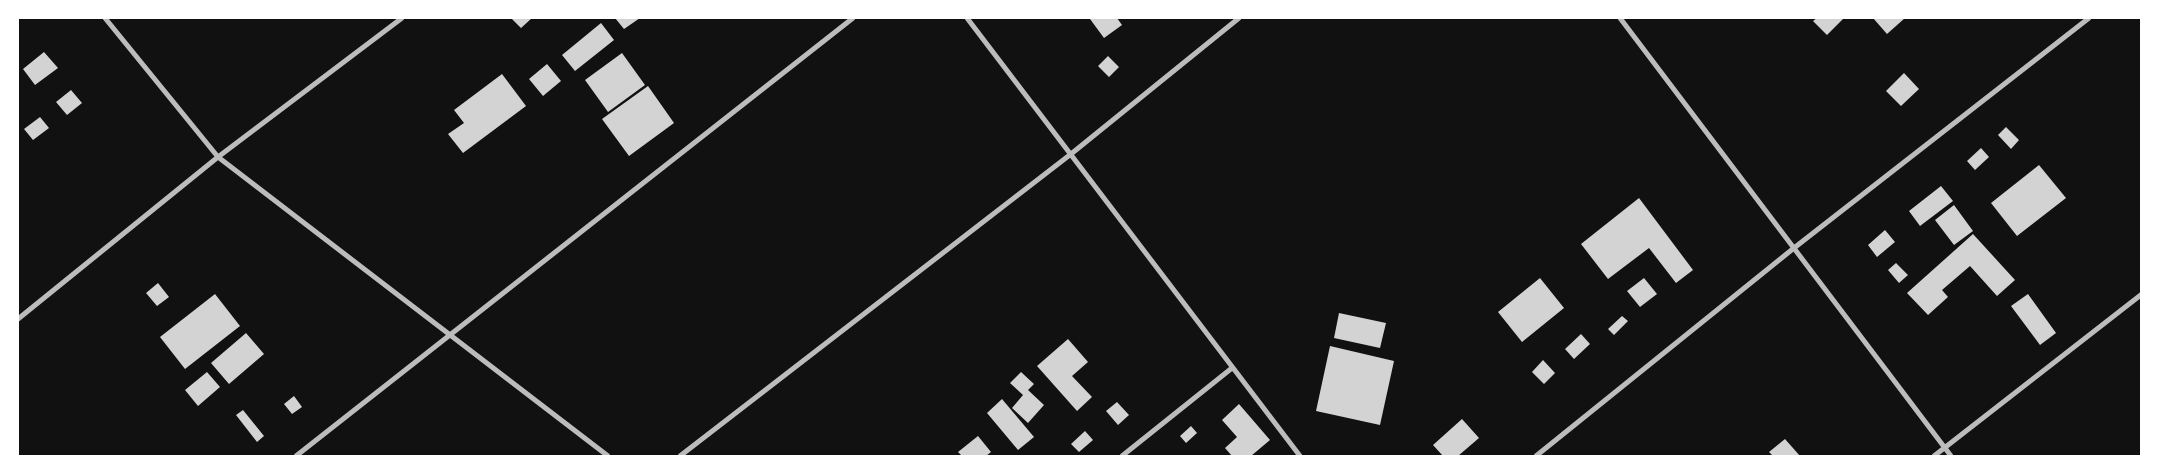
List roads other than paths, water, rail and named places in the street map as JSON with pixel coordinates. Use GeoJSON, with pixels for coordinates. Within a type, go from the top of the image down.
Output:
{"type":"FeatureCollection","features":[{"type":"Feature","properties":{"kind":"street"},"geometry":{"type":"LineString","coordinates":[[104,18],[218,157],[608,456]]}},
{"type":"Feature","properties":{"kind":"street"},"geometry":{"type":"LineString","coordinates":[[18,319],[218,157],[402,18]]}},
{"type":"Feature","properties":{"kind":"street"},"geometry":{"type":"LineString","coordinates":[[296,456],[853,18]]}},
{"type":"Feature","properties":{"kind":"street"},"geometry":{"type":"LineString","coordinates":[[967,18],[1300,456]]}},
{"type":"Feature","properties":{"kind":"street"},"geometry":{"type":"LineString","coordinates":[[680,456],[1071,154],[1239,18]]}},
{"type":"Feature","properties":{"kind":"street"},"geometry":{"type":"LineString","coordinates":[[1620,18],[1951,456]]}},
{"type":"Feature","properties":{"kind":"street"},"geometry":{"type":"LineString","coordinates":[[1536,456],[1794,248],[2089,18]]}},
{"type":"Feature","properties":{"kind":"street"},"geometry":{"type":"LineString","coordinates":[[1934,456],[2142,294]]}},
{"type":"Feature","properties":{"kind":"street"},"geometry":{"type":"LineString","coordinates":[[1122,456],[1232,368]]}}]}
